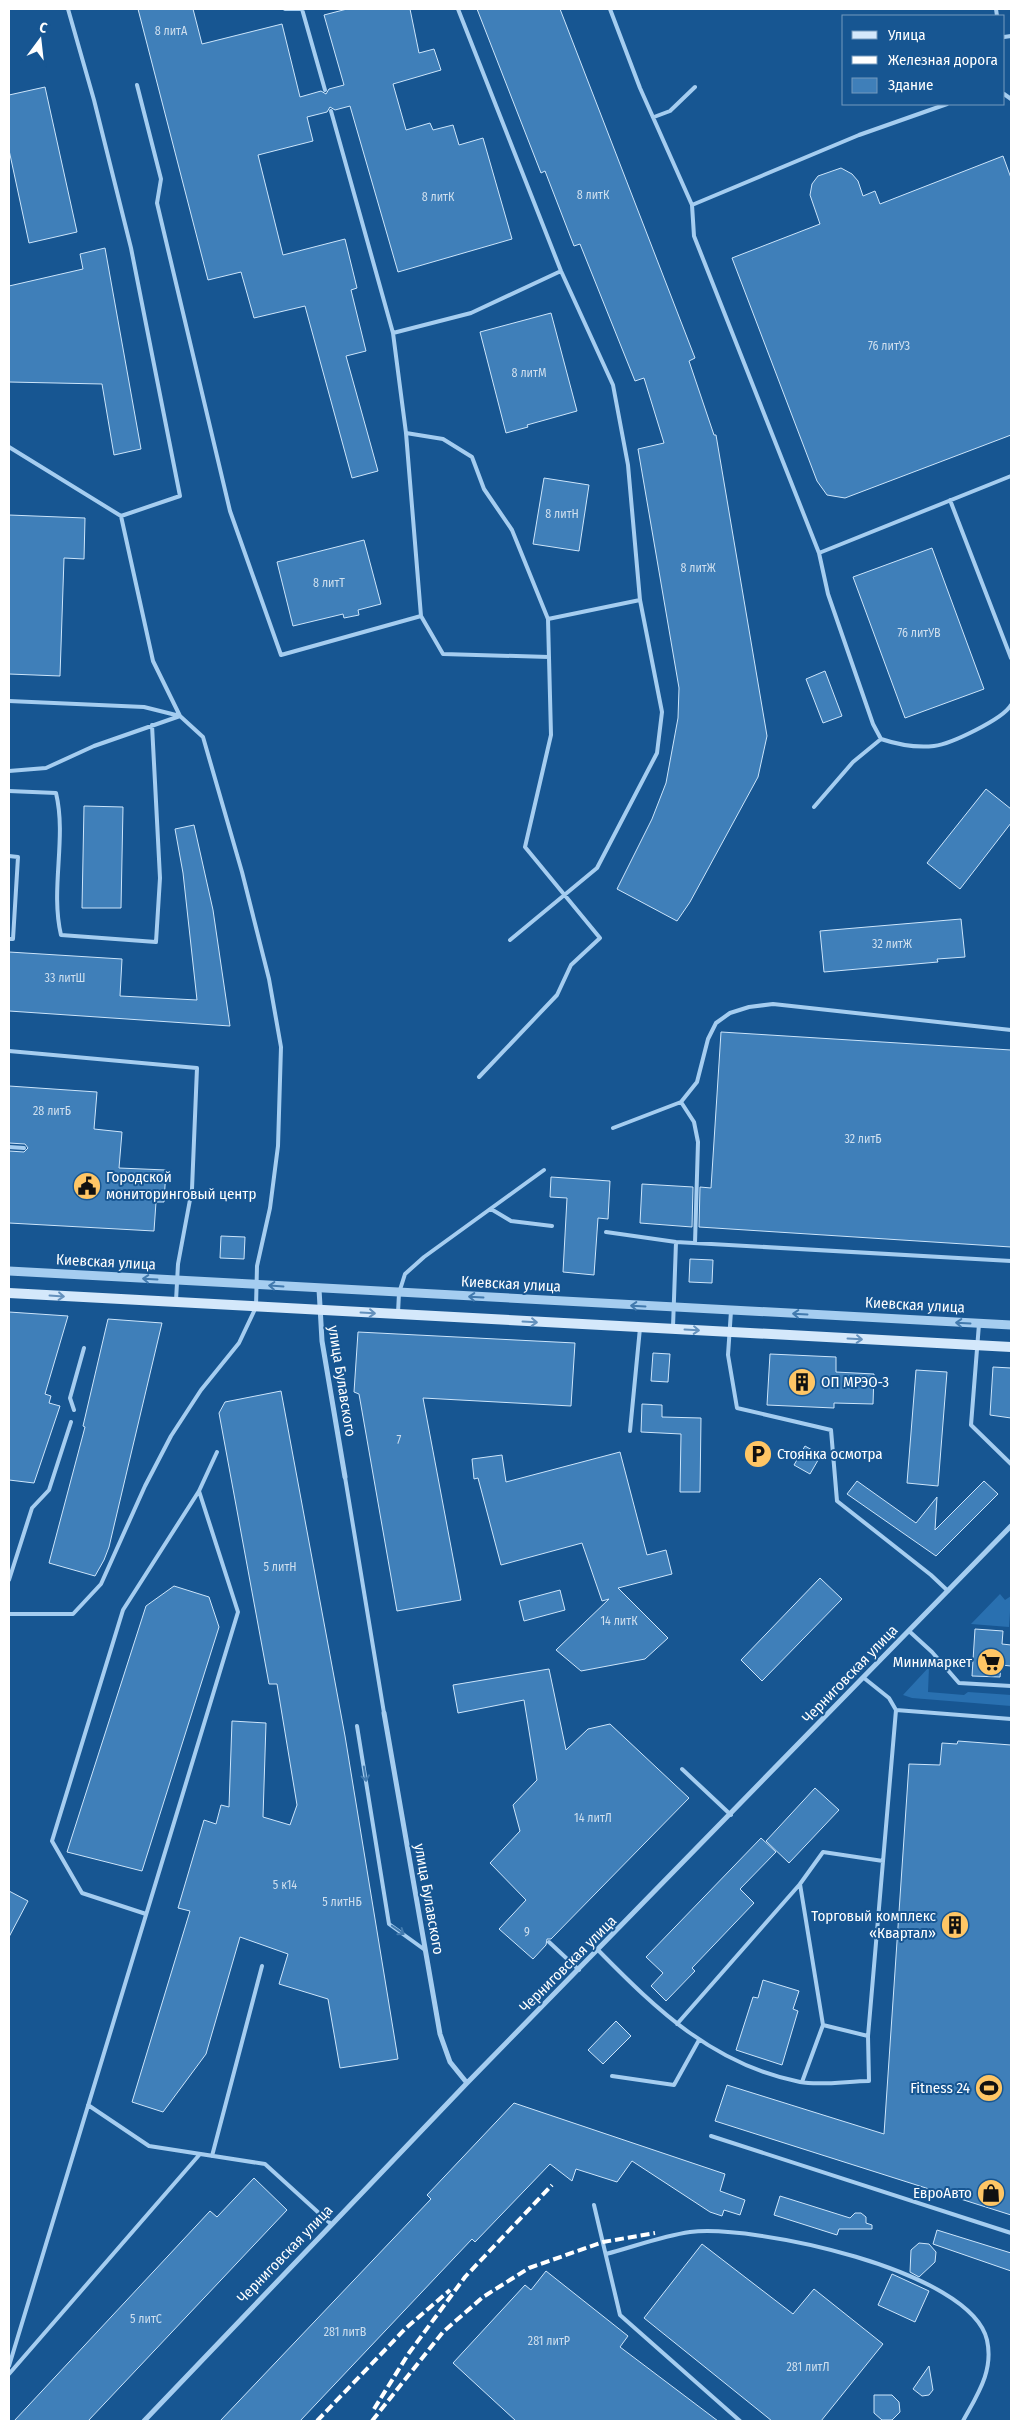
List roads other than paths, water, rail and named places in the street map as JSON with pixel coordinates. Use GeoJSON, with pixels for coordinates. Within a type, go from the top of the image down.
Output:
{"type":"FeatureCollection","features":[{"type":"Feature","properties":{"kind":"main road"},"geometry":{"type":"LineString","coordinates":[[9,1293],[256,1308],[1011,1347]]}},
{"type":"Feature","properties":{"kind":"street","name":"Киевская улица"},"geometry":{"type":"LineString","coordinates":[[9,1271],[1011,1326]]}},
{"type":"Feature","properties":{"kind":"street","name":"улица Булавского"},"geometry":{"type":"LineString","coordinates":[[320,1289],[319,1311],[345,1477]]}},
{"type":"Feature","properties":{"kind":"street","name":"Черниговская улица"},"geometry":{"type":"LineString","coordinates":[[144,2421],[467,2083],[731,1815],[1011,1526]]}},
{"type":"Feature","properties":{"kind":"street","name":"улица Булавского"},"geometry":{"type":"LineString","coordinates":[[384,1713],[440,2034],[450,2062],[467,2083]]}},
{"type":"Feature","properties":{"kind":"lane"},"geometry":{"type":"LineString","coordinates":[[68,9],[94,100],[131,248],[180,496],[121,516]]}},
{"type":"Feature","properties":{"kind":"lane"},"geometry":{"type":"LineString","coordinates":[[285,9],[303,9],[325,90]]}},
{"type":"Feature","properties":{"kind":"lane"},"geometry":{"type":"LineString","coordinates":[[458,9],[561,271],[613,385],[628,465],[640,600],[662,712],[657,753],[597,868],[510,940]]}},
{"type":"Feature","properties":{"kind":"lane"},"geometry":{"type":"LineString","coordinates":[[610,9],[640,88],[692,205],[694,236],[819,553],[828,594],[873,724],[881,739],[903,746],[936,746],[993,722],[1007,712],[1011,705]]}},
{"type":"Feature","properties":{"kind":"lane"},"geometry":{"type":"LineString","coordinates":[[138,85],[161,179],[157,203],[230,510],[281,655],[421,616]]}},
{"type":"Feature","properties":{"kind":"lane"},"geometry":{"type":"LineString","coordinates":[[654,117],[676,107],[695,88]]}},
{"type":"Feature","properties":{"kind":"lane"},"geometry":{"type":"LineString","coordinates":[[692,205],[859,135],[944,105]]}},
{"type":"Feature","properties":{"kind":"lane"},"geometry":{"type":"LineString","coordinates":[[331,111],[393,333],[406,433],[421,616],[443,654],[549,657]]}},
{"type":"Feature","properties":{"kind":"lane"},"geometry":{"type":"LineString","coordinates":[[393,333],[471,312],[561,271]]}},
{"type":"Feature","properties":{"kind":"lane"},"geometry":{"type":"LineString","coordinates":[[406,433],[443,439],[472,457],[484,489],[512,530],[548,619],[551,735],[525,847],[600,938],[571,964],[556,995],[479,1077]]}},
{"type":"Feature","properties":{"kind":"lane"},"geometry":{"type":"LineString","coordinates":[[9,446],[121,516],[153,661],[180,716],[203,737],[242,872],[269,978],[281,1047],[278,1146],[270,1208],[257,1266],[256,1308],[239,1344],[201,1390],[171,1436],[101,1584],[73,1614],[9,1614]]}},
{"type":"Feature","properties":{"kind":"lane"},"geometry":{"type":"LineString","coordinates":[[819,553],[1011,476]]}},
{"type":"Feature","properties":{"kind":"lane"},"geometry":{"type":"LineString","coordinates":[[950,500],[1011,658]]}},
{"type":"Feature","properties":{"kind":"lane"},"geometry":{"type":"LineString","coordinates":[[548,619],[640,600]]}},
{"type":"Feature","properties":{"kind":"lane"},"geometry":{"type":"LineString","coordinates":[[9,701],[144,707],[180,716]]}},
{"type":"Feature","properties":{"kind":"lane"},"geometry":{"type":"LineString","coordinates":[[9,771],[46,768],[94,746],[180,716]]}},
{"type":"Feature","properties":{"kind":"lane"},"geometry":{"type":"LineString","coordinates":[[9,791],[56,792],[60,814],[57,917],[61,935],[156,942],[160,878],[152,726]]}},
{"type":"Feature","properties":{"kind":"lane"},"geometry":{"type":"LineString","coordinates":[[814,807],[853,762],[881,739]]}},
{"type":"Feature","properties":{"kind":"lane"},"geometry":{"type":"LineString","coordinates":[[9,856],[18,857],[13,939],[9,939]]}},
{"type":"Feature","properties":{"kind":"lane"},"geometry":{"type":"LineString","coordinates":[[612,1128],[681,1102],[696,1082],[708,1039],[716,1023],[730,1013],[749,1006],[773,1004],[1011,1030]]}},
{"type":"Feature","properties":{"kind":"lane"},"geometry":{"type":"LineString","coordinates":[[9,1052],[198,1068],[192,1188],[178,1264],[176,1303]]}},
{"type":"Feature","properties":{"kind":"lane"},"geometry":{"type":"LineString","coordinates":[[681,1102],[694,1122],[698,1142],[695,1243]]}},
{"type":"Feature","properties":{"kind":"lane"},"geometry":{"type":"LineString","coordinates":[[9,1146],[24,1148]]}},
{"type":"Feature","properties":{"kind":"lane"},"geometry":{"type":"LineString","coordinates":[[398,1315],[399,1293],[405,1274],[424,1257],[544,1170]]}},
{"type":"Feature","properties":{"kind":"lane"},"geometry":{"type":"LineString","coordinates":[[491,1209],[511,1221],[552,1226]]}},
{"type":"Feature","properties":{"kind":"lane"},"geometry":{"type":"LineString","coordinates":[[606,1232],[676,1242],[1011,1261]]}},
{"type":"Feature","properties":{"kind":"lane"},"geometry":{"type":"LineString","coordinates":[[673,1329],[676,1242]]}},
{"type":"Feature","properties":{"kind":"lane"},"geometry":{"type":"LineString","coordinates":[[731,1311],[728,1355],[737,1408],[831,1430],[837,1501],[948,1591]]}},
{"type":"Feature","properties":{"kind":"lane"},"geometry":{"type":"LineString","coordinates":[[980,1324],[971,1425],[1011,1464]]}},
{"type":"Feature","properties":{"kind":"lane"},"geometry":{"type":"LineString","coordinates":[[630,1431],[640,1328]]}},
{"type":"Feature","properties":{"kind":"lane"},"geometry":{"type":"LineString","coordinates":[[74,1410],[70,1398],[84,1348]]}},
{"type":"Feature","properties":{"kind":"lane"},"geometry":{"type":"LineString","coordinates":[[9,1580],[32,1508],[49,1490],[71,1422]]}},
{"type":"Feature","properties":{"kind":"lane"},"geometry":{"type":"LineString","coordinates":[[146,1914],[82,1893],[52,1841],[123,1610],[199,1491],[217,1452]]}},
{"type":"Feature","properties":{"kind":"lane"},"geometry":{"type":"LineString","coordinates":[[345,1477],[384,1713]]}},
{"type":"Feature","properties":{"kind":"lane"},"geometry":{"type":"LineString","coordinates":[[9,2366],[238,1612],[199,1491]]}},
{"type":"Feature","properties":{"kind":"lane"},"geometry":{"type":"LineString","coordinates":[[909,1631],[932,1652],[959,1683],[1011,1686]]}},
{"type":"Feature","properties":{"kind":"lane"},"geometry":{"type":"LineString","coordinates":[[598,1950],[643,1997],[699,2040],[737,2063],[802,2082],[870,2081],[868,2036],[896,1710],[888,1698],[864,1678]]}},
{"type":"Feature","properties":{"kind":"lane"},"geometry":{"type":"LineString","coordinates":[[896,1710],[1011,1719]]}},
{"type":"Feature","properties":{"kind":"lane"},"geometry":{"type":"LineString","coordinates":[[357,1726],[389,1924],[426,1950]]}},
{"type":"Feature","properties":{"kind":"lane"},"geometry":{"type":"LineString","coordinates":[[682,1769],[731,1815]]}},
{"type":"Feature","properties":{"kind":"lane"},"geometry":{"type":"LineString","coordinates":[[677,2024],[800,1884],[823,1852],[883,1860]]}},
{"type":"Feature","properties":{"kind":"lane"},"geometry":{"type":"LineString","coordinates":[[800,1884],[823,2025],[802,2082]]}},
{"type":"Feature","properties":{"kind":"lane"},"geometry":{"type":"LineString","coordinates":[[549,1942],[579,1970]]}},
{"type":"Feature","properties":{"kind":"lane"},"geometry":{"type":"LineString","coordinates":[[212,2156],[262,1966]]}},
{"type":"Feature","properties":{"kind":"lane"},"geometry":{"type":"LineString","coordinates":[[823,2025],[868,2036]]}},
{"type":"Feature","properties":{"kind":"lane"},"geometry":{"type":"LineString","coordinates":[[612,2076],[674,2085],[699,2040]]}},
{"type":"Feature","properties":{"kind":"lane"},"geometry":{"type":"LineString","coordinates":[[88,2105],[149,2146],[265,2164],[331,2224]]}},
{"type":"Feature","properties":{"kind":"lane"},"geometry":{"type":"LineString","coordinates":[[711,2136],[1011,2233]]}},
{"type":"Feature","properties":{"kind":"lane"},"geometry":{"type":"LineString","coordinates":[[9,2374],[200,2154]]}},
{"type":"Feature","properties":{"kind":"lane"},"geometry":{"type":"LineString","coordinates":[[594,2205],[620,2315],[740,2421]]}},
{"type":"Feature","properties":{"kind":"lane"},"geometry":{"type":"LineString","coordinates":[[606,2254],[690,2232],[760,2234],[824,2246],[886,2266],[960,2304],[977,2319],[987,2339],[989,2360],[984,2382],[963,2421]]}},
{"type":"Feature","properties":{"kind":"railway"},"geometry":{"type":"LineString","coordinates":[[374,2409],[409,2353],[465,2277],[552,2185]]}},
{"type":"Feature","properties":{"kind":"railway"},"geometry":{"type":"LineString","coordinates":[[372,2421],[443,2332],[483,2297],[529,2268],[603,2242],[655,2233]]}},
{"type":"Feature","properties":{"kind":"railway"},"geometry":{"type":"LineString","coordinates":[[317,2421],[406,2328],[450,2290]]}},
{"type":"Feature","properties":{"kind":"place","name":"Городской мониторинговый центр"},"geometry":{"type":"Point","coordinates":[87,1186]}},
{"type":"Feature","properties":{"kind":"place","name":"ОП МРЭО-3"},"geometry":{"type":"Point","coordinates":[802,1382]}},
{"type":"Feature","properties":{"kind":"place","name":"Стоянка осмотра"},"geometry":{"type":"Point","coordinates":[758,1454]}},
{"type":"Feature","properties":{"kind":"place","name":"Минимаркет"},"geometry":{"type":"Point","coordinates":[991,1662]}},
{"type":"Feature","properties":{"kind":"place","name":"Торговый комплекс «Квартал»"},"geometry":{"type":"Point","coordinates":[955,1925]}},
{"type":"Feature","properties":{"kind":"place","name":"Fitness 24"},"geometry":{"type":"Point","coordinates":[989,2088]}},
{"type":"Feature","properties":{"kind":"place","name":"ЕвроАвто"},"geometry":{"type":"Point","coordinates":[991,2193]}}]}
